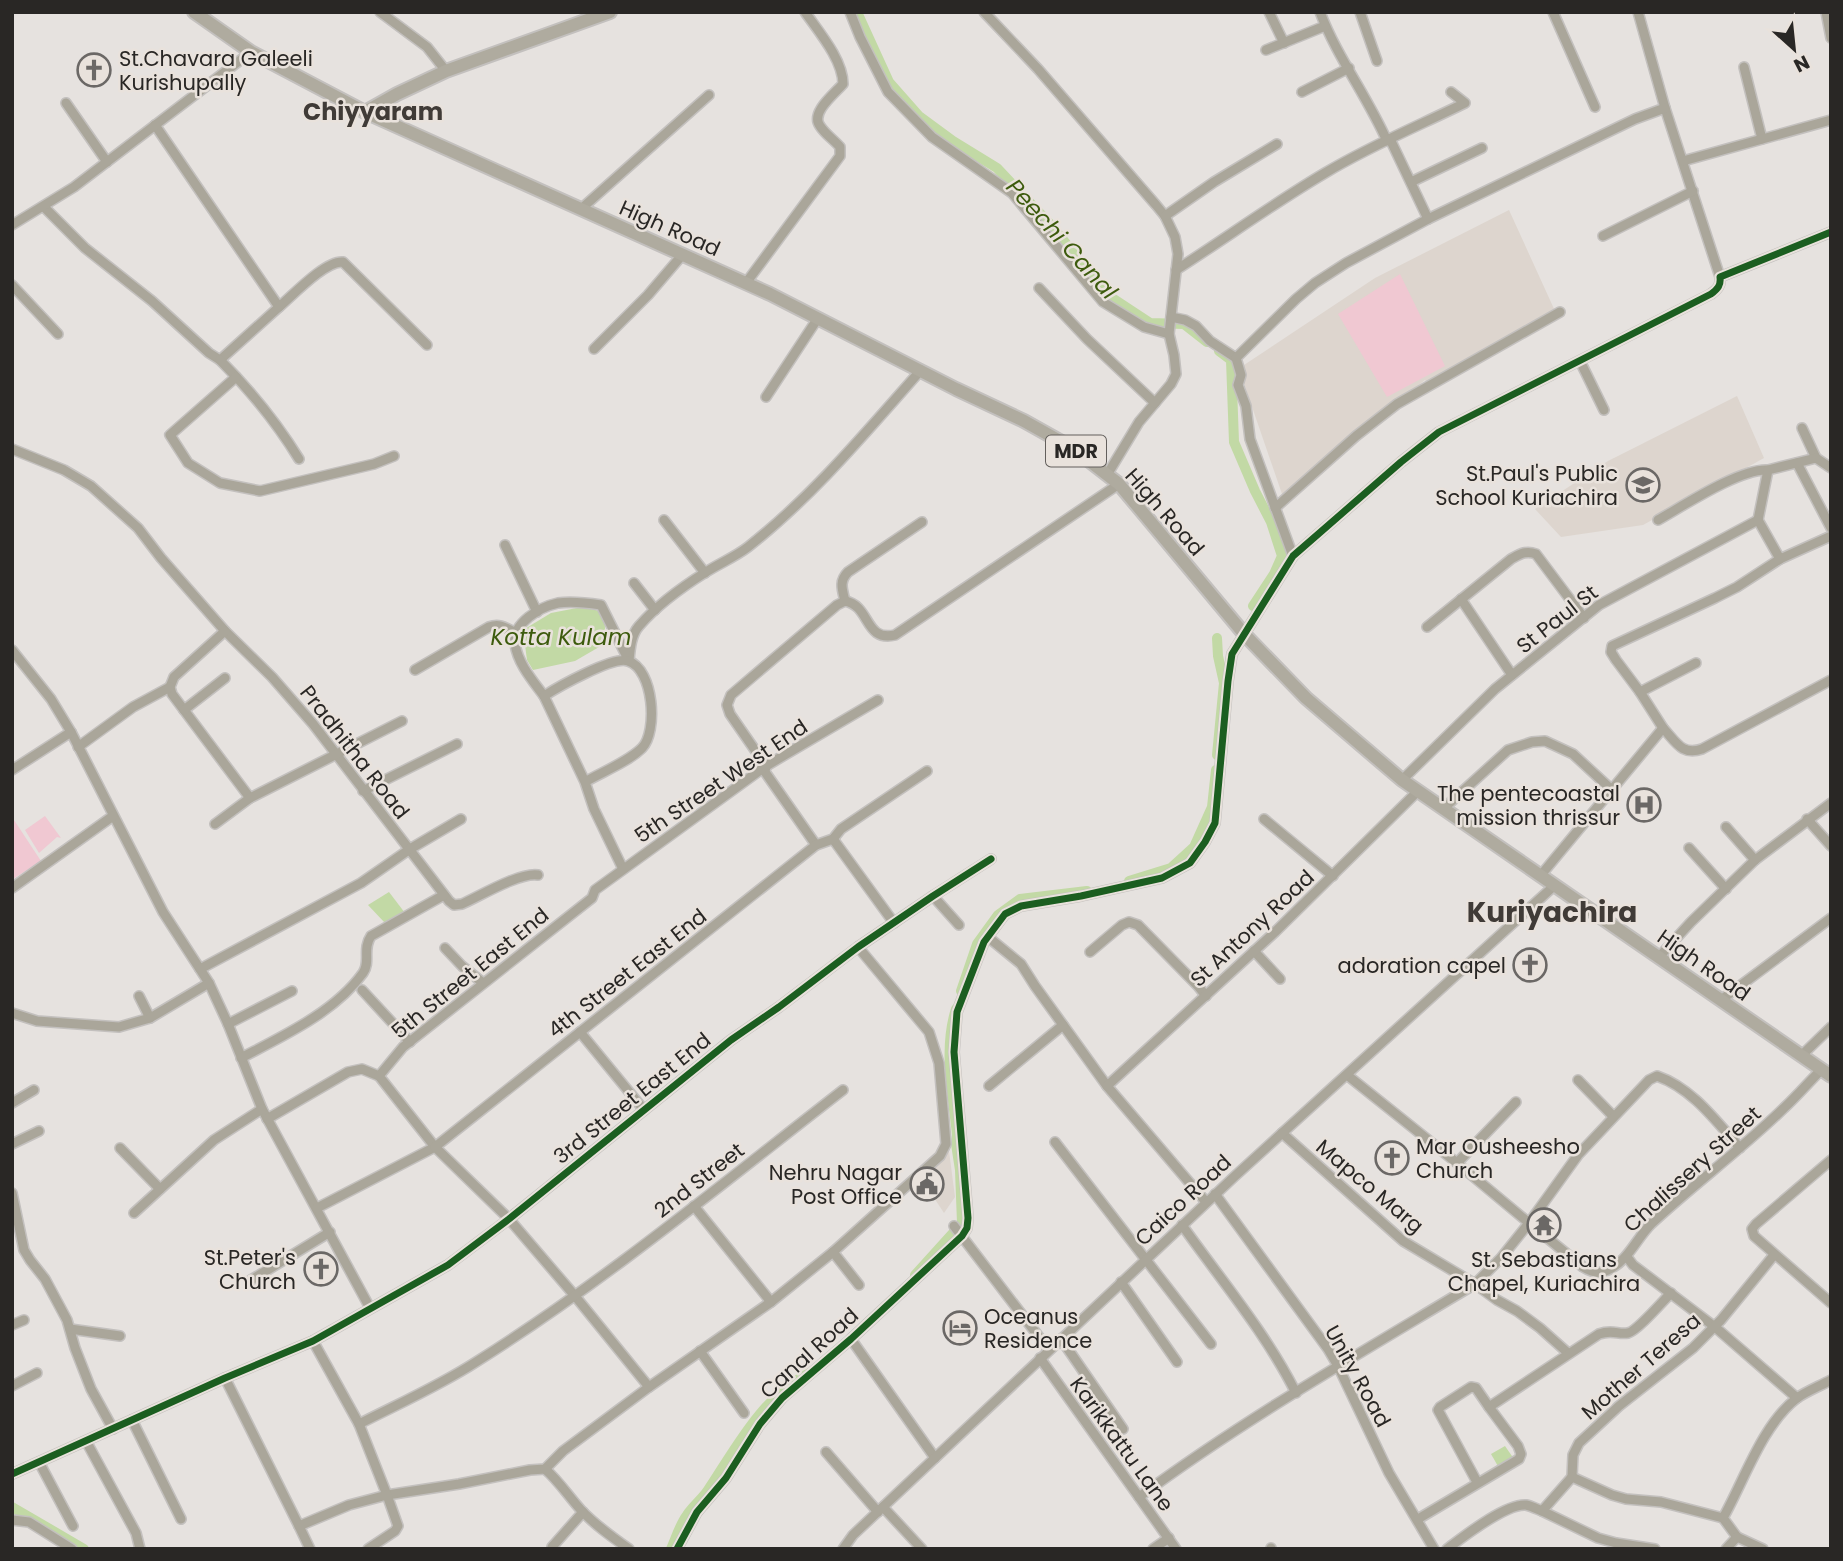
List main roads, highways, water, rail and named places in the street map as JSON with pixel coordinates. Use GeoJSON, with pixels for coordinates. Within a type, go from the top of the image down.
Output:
{"type":"FeatureCollection","features":[{"type":"Feature","properties":{"kind":"main road","name":"High Road"},"geometry":{"type":"LineString","coordinates":[[194,12],[251,52],[365,112],[746,283],[1024,421],[1073,449],[1119,484],[1245,635],[1306,698],[1402,780],[1826,1073]]}},
{"type":"Feature","properties":{"kind":"main road"},"geometry":{"type":"LineString","coordinates":[[365,112],[446,71],[607,13]]}},
{"type":"Feature","properties":{"kind":"water","name":"Kotta Kulam"},"geometry":{"type":"Polygon","coordinates":[[[582,607],[604,612],[606,643],[575,661],[533,670],[527,660],[523,630],[551,613],[582,607]]]}},
{"type":"Feature","properties":{"kind":"water"},"geometry":{"type":"Polygon","coordinates":[[[389,892],[405,913],[385,923],[368,905],[389,892]]]}},
{"type":"Feature","properties":{"kind":"water"},"geometry":{"type":"Polygon","coordinates":[[[1505,1446],[1514,1459],[1499,1468],[1491,1454],[1505,1446]]]}},
{"type":"Feature","properties":{"kind":"waterway","name":"Peechi Canal"},"geometry":{"type":"LineString","coordinates":[[857,12],[889,82],[919,116],[997,168],[1050,224],[1109,296],[1150,323],[1184,324],[1207,342]]}},
{"type":"Feature","properties":{"kind":"waterway","name":"Peechi Canal"},"geometry":{"type":"LineString","coordinates":[[1219,351],[1231,360],[1234,442],[1271,522],[1282,556],[1274,574],[1253,606]]}},
{"type":"Feature","properties":{"kind":"waterway","name":"Peechi Canal"},"geometry":{"type":"LineString","coordinates":[[1217,638],[1224,683],[1217,755]]}},
{"type":"Feature","properties":{"kind":"waterway","name":"Peechi Canal"},"geometry":{"type":"LineString","coordinates":[[1129,881],[1171,868],[1194,847],[1212,807],[1216,770]]}},
{"type":"Feature","properties":{"kind":"waterway","name":"Peechi Canal"},"geometry":{"type":"LineString","coordinates":[[961,991],[977,944],[998,915],[1020,899],[1087,891]]}},
{"type":"Feature","properties":{"kind":"waterway","name":"Peechi Canal"},"geometry":{"type":"LineString","coordinates":[[915,1275],[962,1223],[950,1056],[956,1009]]}},
{"type":"Feature","properties":{"kind":"waterway","name":"Peechi Canal"},"geometry":{"type":"LineString","coordinates":[[671,1549],[689,1512],[708,1490],[751,1425],[777,1396],[809,1373]]}},
{"type":"Feature","properties":{"kind":"waterway","name":"Peechi Canal"},"geometry":{"type":"LineString","coordinates":[[12,1507],[84,1549]]}},
{"type":"Feature","properties":{"kind":"place","name":"St.Chavara Galeeli Kurishupally"},"geometry":{"type":"Point","coordinates":[94,70]}},
{"type":"Feature","properties":{"kind":"place","name":"St.Paul's Public School Kuriachira"},"geometry":{"type":"Point","coordinates":[1643,485]}},
{"type":"Feature","properties":{"kind":"place","name":"The pentecoastal mission thrissur"},"geometry":{"type":"Point","coordinates":[1644,805]}},
{"type":"Feature","properties":{"kind":"place","name":"adoration capel"},"geometry":{"type":"Point","coordinates":[1530,965]}},
{"type":"Feature","properties":{"kind":"place","name":"Mar Ousheesho Church"},"geometry":{"type":"Point","coordinates":[1392,1158]}},
{"type":"Feature","properties":{"kind":"place","name":"Nehru Nagar Post Office"},"geometry":{"type":"Point","coordinates":[927,1184]}},
{"type":"Feature","properties":{"kind":"place","name":"St. Sebastians Chapel, Kuriachira"},"geometry":{"type":"Point","coordinates":[1544,1225]}},
{"type":"Feature","properties":{"kind":"place","name":"St.Peter's Church"},"geometry":{"type":"Point","coordinates":[321,1269]}},
{"type":"Feature","properties":{"kind":"place","name":"Oceanus Residence"},"geometry":{"type":"Point","coordinates":[960,1328]}},
{"type":"Feature","properties":{"kind":"district","name":"Chiyyaram"},"geometry":{"type":"Point","coordinates":[373,111]}},
{"type":"Feature","properties":{"kind":"district","name":"Kuriyachira"},"geometry":{"type":"Point","coordinates":[1552,912]}}]}
